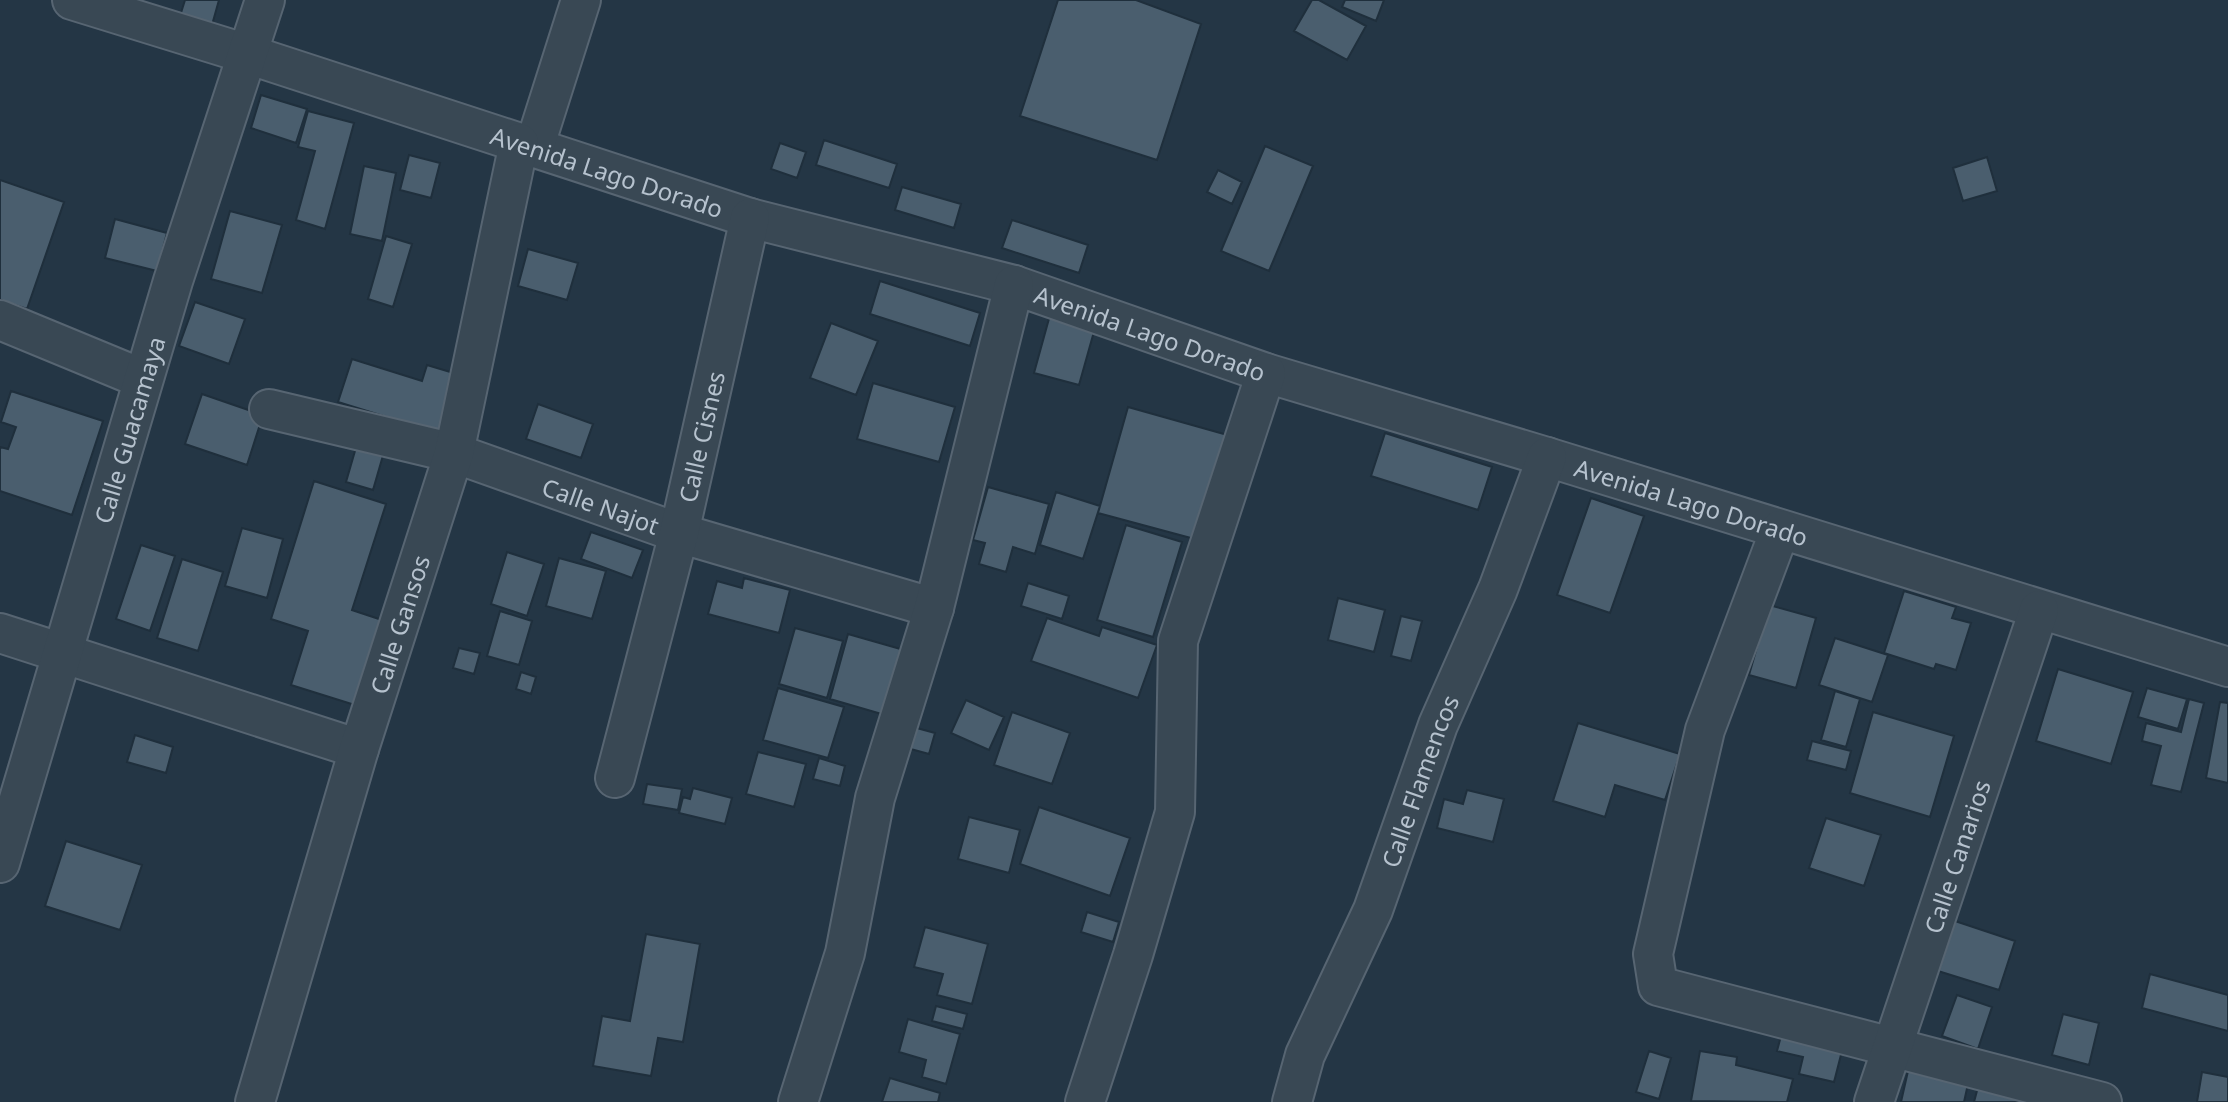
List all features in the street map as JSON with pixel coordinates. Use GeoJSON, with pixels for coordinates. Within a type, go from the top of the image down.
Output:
{"type":"FeatureCollection","features":[{"type":"Feature","properties":{"kind":"street","name":"Avenida Lago Dorado"},"geometry":{"type":"LineString","coordinates":[[72,0],[247,54],[750,218],[1014,285],[1266,373],[2228,667]]}},
{"type":"Feature","properties":{"kind":"street","name":"Calle Guacamaya"},"geometry":{"type":"LineString","coordinates":[[0,863],[173,281],[264,0]]}},
{"type":"Feature","properties":{"kind":"street","name":"Calle Gansos"},"geometry":{"type":"LineString","coordinates":[[255,1102],[359,749],[454,453],[527,146],[581,0]]}},
{"type":"Feature","properties":{"kind":"street","name":"Calle Cisnes"},"geometry":{"type":"LineString","coordinates":[[615,778],[679,533],[750,218]]}},
{"type":"Feature","properties":{"kind":"street"},"geometry":{"type":"LineString","coordinates":[[798,1102],[845,953],[875,798],[934,608],[1014,285]]}},
{"type":"Feature","properties":{"kind":"street"},"geometry":{"type":"LineString","coordinates":[[0,320],[144,379]]}},
{"type":"Feature","properties":{"kind":"street"},"geometry":{"type":"LineString","coordinates":[[1085,1102],[1133,955],[1175,812],[1178,641],[1266,373]]}},
{"type":"Feature","properties":{"kind":"street","name":"Calle Najot"},"geometry":{"type":"LineString","coordinates":[[268,409],[454,453],[679,533],[934,608]]}},
{"type":"Feature","properties":{"kind":"street","name":"Calle Flamencos"},"geometry":{"type":"LineString","coordinates":[[1292,1102],[1305,1055],[1373,910],[1438,725],[1498,589],[1547,457]]}},
{"type":"Feature","properties":{"kind":"street"},"geometry":{"type":"LineString","coordinates":[[1780,530],[1705,730],[1653,954],[1658,986],[2102,1102]]}},
{"type":"Feature","properties":{"kind":"street","name":"Calle Canarios"},"geometry":{"type":"LineString","coordinates":[[1874,1102],[2039,610]]}},
{"type":"Feature","properties":{"kind":"street"},"geometry":{"type":"LineString","coordinates":[[0,633],[359,749]]}},
{"type":"Feature","properties":{"kind":"building"},"geometry":{"type":"Polygon","coordinates":[[[185,0],[219,0],[212,25],[180,16],[185,0]]]}},
{"type":"Feature","properties":{"kind":"building"},"geometry":{"type":"Polygon","coordinates":[[[1058,0],[1136,0],[1201,24],[1157,160],[1020,116],[1058,0]]]}},
{"type":"Feature","properties":{"kind":"building"},"geometry":{"type":"Polygon","coordinates":[[[1312,0],[1319,0],[1366,26],[1347,60],[1294,31],[1312,0]]]}},
{"type":"Feature","properties":{"kind":"building"},"geometry":{"type":"Polygon","coordinates":[[[1345,0],[1384,0],[1376,21],[1342,7],[1345,0]]]}},
{"type":"Feature","properties":{"kind":"building"},"geometry":{"type":"Polygon","coordinates":[[[261,95],[307,109],[296,143],[251,128],[261,95]]]}},
{"type":"Feature","properties":{"kind":"building"},"geometry":{"type":"Polygon","coordinates":[[[308,111],[354,123],[325,229],[296,220],[315,151],[298,147],[308,111]]]}},
{"type":"Feature","properties":{"kind":"building"},"geometry":{"type":"Polygon","coordinates":[[[824,140],[897,164],[889,188],[816,165],[824,140]]]}},
{"type":"Feature","properties":{"kind":"building"},"geometry":{"type":"Polygon","coordinates":[[[780,143],[806,152],[797,178],[771,169],[780,143]]]}},
{"type":"Feature","properties":{"kind":"building"},"geometry":{"type":"Polygon","coordinates":[[[1265,146],[1313,166],[1269,271],[1221,251],[1265,146]]]}},
{"type":"Feature","properties":{"kind":"building"},"geometry":{"type":"Polygon","coordinates":[[[409,155],[440,163],[431,198],[400,190],[409,155]]]}},
{"type":"Feature","properties":{"kind":"building"},"geometry":{"type":"Polygon","coordinates":[[[1987,157],[1997,191],[1963,201],[1953,168],[1987,157]]]}},
{"type":"Feature","properties":{"kind":"building"},"geometry":{"type":"Polygon","coordinates":[[[364,166],[396,173],[382,241],[350,234],[364,166]]]}},
{"type":"Feature","properties":{"kind":"building"},"geometry":{"type":"Polygon","coordinates":[[[1218,170],[1242,182],[1232,204],[1207,192],[1218,170]]]}},
{"type":"Feature","properties":{"kind":"building"},"geometry":{"type":"Polygon","coordinates":[[[0,180],[64,202],[27,309],[0,300],[0,180]]]}},
{"type":"Feature","properties":{"kind":"building"},"geometry":{"type":"Polygon","coordinates":[[[902,187],[961,204],[954,228],[895,210],[902,187]]]}},
{"type":"Feature","properties":{"kind":"building"},"geometry":{"type":"Polygon","coordinates":[[[230,211],[282,225],[262,293],[211,279],[230,211]]]}},
{"type":"Feature","properties":{"kind":"building"},"geometry":{"type":"Polygon","coordinates":[[[115,219],[167,233],[157,271],[105,258],[115,219]]]}},
{"type":"Feature","properties":{"kind":"building"},"geometry":{"type":"Polygon","coordinates":[[[1012,220],[1088,245],[1079,273],[1002,248],[1012,220]]]}},
{"type":"Feature","properties":{"kind":"building"},"geometry":{"type":"Polygon","coordinates":[[[386,236],[412,244],[393,307],[368,299],[386,236]]]}},
{"type":"Feature","properties":{"kind":"building"},"geometry":{"type":"Polygon","coordinates":[[[528,249],[578,263],[567,300],[518,286],[528,249]]]}},
{"type":"Feature","properties":{"kind":"building"},"geometry":{"type":"Polygon","coordinates":[[[880,281],[980,313],[970,346],[870,314],[880,281]]]}},
{"type":"Feature","properties":{"kind":"building"},"geometry":{"type":"Polygon","coordinates":[[[195,302],[245,319],[229,364],[179,346],[195,302]]]}},
{"type":"Feature","properties":{"kind":"building"},"geometry":{"type":"Polygon","coordinates":[[[1050,315],[1095,328],[1079,385],[1034,373],[1050,315]]]}},
{"type":"Feature","properties":{"kind":"building"},"geometry":{"type":"Polygon","coordinates":[[[831,323],[878,341],[856,395],[810,378],[831,323]]]}},
{"type":"Feature","properties":{"kind":"building"},"geometry":{"type":"Polygon","coordinates":[[[352,359],[422,381],[427,365],[457,374],[438,433],[338,402],[352,359]]]}},
{"type":"Feature","properties":{"kind":"building"},"geometry":{"type":"Polygon","coordinates":[[[873,383],[955,407],[939,462],[857,439],[873,383]]]}},
{"type":"Feature","properties":{"kind":"building"},"geometry":{"type":"Polygon","coordinates":[[[11,391],[103,421],[72,515],[0,491],[0,447],[8,449],[16,427],[1,422],[11,391]]]}},
{"type":"Feature","properties":{"kind":"building"},"geometry":{"type":"Polygon","coordinates":[[[202,394],[263,415],[247,465],[185,444],[202,394]]]}},
{"type":"Feature","properties":{"kind":"building"},"geometry":{"type":"Polygon","coordinates":[[[538,404],[593,424],[581,458],[526,439],[538,404]]]}},
{"type":"Feature","properties":{"kind":"building"},"geometry":{"type":"Polygon","coordinates":[[[1128,407],[1231,436],[1202,541],[1098,513],[1128,407]]]}},
{"type":"Feature","properties":{"kind":"building"},"geometry":{"type":"Polygon","coordinates":[[[1385,433],[1492,467],[1478,510],[1371,476],[1385,433]]]}},
{"type":"Feature","properties":{"kind":"building"},"geometry":{"type":"Polygon","coordinates":[[[357,444],[384,452],[373,490],[346,482],[357,444]]]}},
{"type":"Feature","properties":{"kind":"building"},"geometry":{"type":"Polygon","coordinates":[[[314,481],[386,504],[352,610],[385,621],[358,706],[291,685],[308,631],[271,619],[314,481]]]}},
{"type":"Feature","properties":{"kind":"building"},"geometry":{"type":"Polygon","coordinates":[[[988,487],[1049,504],[1035,554],[1013,547],[1006,572],[979,564],[985,543],[973,540],[988,487]]]}},
{"type":"Feature","properties":{"kind":"building"},"geometry":{"type":"Polygon","coordinates":[[[1056,492],[1100,506],[1083,559],[1040,545],[1056,492]]]}},
{"type":"Feature","properties":{"kind":"building"},"geometry":{"type":"Polygon","coordinates":[[[1591,498],[1644,516],[1610,613],[1557,595],[1591,498]]]}},
{"type":"Feature","properties":{"kind":"building"},"geometry":{"type":"Polygon","coordinates":[[[1126,525],[1182,542],[1153,637],[1097,620],[1126,525]]]}},
{"type":"Feature","properties":{"kind":"building"},"geometry":{"type":"Polygon","coordinates":[[[242,528],[283,539],[267,598],[225,586],[242,528]]]}},
{"type":"Feature","properties":{"kind":"building"},"geometry":{"type":"Polygon","coordinates":[[[591,532],[643,550],[632,578],[581,559],[591,532]]]}},
{"type":"Feature","properties":{"kind":"building"},"geometry":{"type":"Polygon","coordinates":[[[141,545],[175,556],[150,631],[116,619],[141,545]]]}},
{"type":"Feature","properties":{"kind":"building"},"geometry":{"type":"Polygon","coordinates":[[[507,552],[544,564],[527,616],[491,604],[507,552]]]}},
{"type":"Feature","properties":{"kind":"building"},"geometry":{"type":"Polygon","coordinates":[[[559,558],[606,571],[592,619],[546,606],[559,558]]]}},
{"type":"Feature","properties":{"kind":"building"},"geometry":{"type":"Polygon","coordinates":[[[182,559],[223,572],[198,651],[157,638],[182,559]]]}},
{"type":"Feature","properties":{"kind":"building"},"geometry":{"type":"Polygon","coordinates":[[[744,578],[790,590],[779,633],[708,614],[717,581],[742,588],[744,578]]]}},
{"type":"Feature","properties":{"kind":"building"},"geometry":{"type":"Polygon","coordinates":[[[1028,583],[1069,596],[1062,619],[1021,606],[1028,583]]]}},
{"type":"Feature","properties":{"kind":"building"},"geometry":{"type":"Polygon","coordinates":[[[1904,591],[1956,607],[1952,618],[1971,623],[1956,670],[1936,664],[1934,669],[1884,653],[1904,591]]]}},
{"type":"Feature","properties":{"kind":"building"},"geometry":{"type":"Polygon","coordinates":[[[1338,598],[1385,610],[1374,652],[1328,640],[1338,598]]]}},
{"type":"Feature","properties":{"kind":"building"},"geometry":{"type":"Polygon","coordinates":[[[1769,605],[1816,618],[1796,688],[1749,675],[1769,605]]]}},
{"type":"Feature","properties":{"kind":"building"},"geometry":{"type":"Polygon","coordinates":[[[500,611],[532,621],[519,665],[487,656],[500,611]]]}},
{"type":"Feature","properties":{"kind":"building"},"geometry":{"type":"Polygon","coordinates":[[[1401,616],[1422,621],[1411,661],[1391,656],[1401,616]]]}},
{"type":"Feature","properties":{"kind":"building"},"geometry":{"type":"Polygon","coordinates":[[[1047,618],[1099,636],[1102,627],[1157,645],[1138,698],[1031,661],[1047,618]]]}},
{"type":"Feature","properties":{"kind":"building"},"geometry":{"type":"Polygon","coordinates":[[[795,628],[843,641],[827,698],[779,684],[795,628]]]}},
{"type":"Feature","properties":{"kind":"building"},"geometry":{"type":"Polygon","coordinates":[[[848,634],[904,650],[885,715],[830,699],[848,634]]]}},
{"type":"Feature","properties":{"kind":"building"},"geometry":{"type":"Polygon","coordinates":[[[1835,638],[1888,655],[1872,702],[1819,685],[1835,638]]]}},
{"type":"Feature","properties":{"kind":"building"},"geometry":{"type":"Polygon","coordinates":[[[459,648],[480,653],[474,674],[453,668],[459,648]]]}},
{"type":"Feature","properties":{"kind":"building"},"geometry":{"type":"Polygon","coordinates":[[[2058,669],[2133,692],[2111,764],[2036,741],[2058,669]]]}},
{"type":"Feature","properties":{"kind":"building"},"geometry":{"type":"Polygon","coordinates":[[[521,672],[536,677],[531,694],[516,689],[521,672]]]}},
{"type":"Feature","properties":{"kind":"building"},"geometry":{"type":"Polygon","coordinates":[[[778,688],[844,707],[828,758],[763,740],[778,688]]]}},
{"type":"Feature","properties":{"kind":"building"},"geometry":{"type":"Polygon","coordinates":[[[2147,688],[2187,699],[2178,729],[2138,717],[2147,688]]]}},
{"type":"Feature","properties":{"kind":"building"},"geometry":{"type":"Polygon","coordinates":[[[1835,691],[1860,699],[1846,747],[1821,740],[1835,691]]]}},
{"type":"Feature","properties":{"kind":"building"},"geometry":{"type":"Polygon","coordinates":[[[2189,699],[2204,703],[2181,792],[2151,785],[2161,746],[2142,741],[2146,723],[2181,732],[2189,699]]]}},
{"type":"Feature","properties":{"kind":"building"},"geometry":{"type":"Polygon","coordinates":[[[966,700],[1004,717],[989,750],[951,733],[966,700]]]}},
{"type":"Feature","properties":{"kind":"building"},"geometry":{"type":"Polygon","coordinates":[[[2220,702],[2228,703],[2228,783],[2206,778],[2220,702]]]}},
{"type":"Feature","properties":{"kind":"building"},"geometry":{"type":"Polygon","coordinates":[[[1012,712],[1070,733],[1052,784],[994,765],[1012,712]]]}},
{"type":"Feature","properties":{"kind":"building"},"geometry":{"type":"Polygon","coordinates":[[[1873,712],[1954,736],[1930,817],[1850,793],[1873,712]]]}},
{"type":"Feature","properties":{"kind":"building"},"geometry":{"type":"Polygon","coordinates":[[[1578,723],[1680,754],[1665,800],[1615,785],[1605,817],[1553,801],[1578,723]]]}},
{"type":"Feature","properties":{"kind":"building"},"geometry":{"type":"Polygon","coordinates":[[[913,727],[935,733],[929,754],[907,748],[913,727]]]}},
{"type":"Feature","properties":{"kind":"building"},"geometry":{"type":"Polygon","coordinates":[[[135,735],[173,747],[166,773],[127,762],[135,735]]]}},
{"type":"Feature","properties":{"kind":"building"},"geometry":{"type":"Polygon","coordinates":[[[1812,741],[1851,751],[1846,770],[1807,760],[1812,741]]]}},
{"type":"Feature","properties":{"kind":"building"},"geometry":{"type":"Polygon","coordinates":[[[758,752],[806,764],[794,807],[746,794],[758,752]]]}},
{"type":"Feature","properties":{"kind":"building"},"geometry":{"type":"Polygon","coordinates":[[[819,758],[845,766],[840,786],[813,779],[819,758]]]}},
{"type":"Feature","properties":{"kind":"building"},"geometry":{"type":"Polygon","coordinates":[[[647,784],[682,789],[678,810],[643,804],[647,784]]]}},
{"type":"Feature","properties":{"kind":"building"},"geometry":{"type":"Polygon","coordinates":[[[693,788],[732,798],[725,824],[679,813],[683,797],[690,799],[693,788]]]}},
{"type":"Feature","properties":{"kind":"building"},"geometry":{"type":"Polygon","coordinates":[[[1467,790],[1504,799],[1493,842],[1437,828],[1444,799],[1463,804],[1467,790]]]}},
{"type":"Feature","properties":{"kind":"building"},"geometry":{"type":"Polygon","coordinates":[[[1039,807],[1130,838],[1110,896],[1020,864],[1039,807]]]}},
{"type":"Feature","properties":{"kind":"building"},"geometry":{"type":"Polygon","coordinates":[[[969,817],[1020,830],[1009,873],[958,859],[969,817]]]}},
{"type":"Feature","properties":{"kind":"building"},"geometry":{"type":"Polygon","coordinates":[[[1826,818],[1881,835],[1864,886],[1809,868],[1826,818]]]}},
{"type":"Feature","properties":{"kind":"building"},"geometry":{"type":"Polygon","coordinates":[[[66,841],[142,865],[120,930],[45,906],[66,841]]]}},
{"type":"Feature","properties":{"kind":"building"},"geometry":{"type":"Polygon","coordinates":[[[1087,912],[1119,922],[1113,942],[1081,932],[1087,912]]]}},
{"type":"Feature","properties":{"kind":"building"},"geometry":{"type":"Polygon","coordinates":[[[1955,921],[2015,941],[1999,990],[1938,971],[1955,921]]]}},
{"type":"Feature","properties":{"kind":"building"},"geometry":{"type":"Polygon","coordinates":[[[925,927],[988,944],[972,1004],[937,995],[943,974],[914,967],[925,927]]]}},
{"type":"Feature","properties":{"kind":"building"},"geometry":{"type":"Polygon","coordinates":[[[646,934],[700,944],[683,1042],[658,1038],[651,1076],[593,1066],[602,1016],[630,1021],[646,934]]]}},
{"type":"Feature","properties":{"kind":"building"},"geometry":{"type":"Polygon","coordinates":[[[2150,974],[2228,995],[2228,1031],[2142,1008],[2150,974]]]}},
{"type":"Feature","properties":{"kind":"building"},"geometry":{"type":"Polygon","coordinates":[[[1957,995],[1992,1007],[1978,1049],[1942,1036],[1957,995]]]}},
{"type":"Feature","properties":{"kind":"building"},"geometry":{"type":"Polygon","coordinates":[[[936,1006],[967,1014],[963,1029],[932,1021],[936,1006]]]}},
{"type":"Feature","properties":{"kind":"building"},"geometry":{"type":"Polygon","coordinates":[[[2063,1014],[2099,1023],[2089,1065],[2052,1055],[2063,1014]]]}},
{"type":"Feature","properties":{"kind":"building"},"geometry":{"type":"Polygon","coordinates":[[[908,1019],[960,1034],[946,1084],[922,1077],[926,1060],[899,1052],[908,1019]]]}},
{"type":"Feature","properties":{"kind":"building"},"geometry":{"type":"Polygon","coordinates":[[[1782,1032],[1843,1047],[1834,1082],[1799,1074],[1803,1057],[1777,1051],[1782,1032]]]}},
{"type":"Feature","properties":{"kind":"building"},"geometry":{"type":"Polygon","coordinates":[[[1649,1051],[1671,1058],[1659,1099],[1636,1092],[1649,1051]]]}},
{"type":"Feature","properties":{"kind":"building"},"geometry":{"type":"Polygon","coordinates":[[[1700,1051],[1737,1057],[1736,1065],[1793,1079],[1787,1102],[1691,1101],[1700,1051]]]}},
{"type":"Feature","properties":{"kind":"building"},"geometry":{"type":"Polygon","coordinates":[[[1908,1071],[1968,1084],[1964,1102],[1901,1102],[1908,1071]]]}},
{"type":"Feature","properties":{"kind":"building"},"geometry":{"type":"Polygon","coordinates":[[[2202,1072],[2228,1077],[2228,1102],[2197,1102],[2202,1072]]]}},
{"type":"Feature","properties":{"kind":"building"},"geometry":{"type":"Polygon","coordinates":[[[890,1078],[940,1093],[938,1102],[882,1102],[890,1078]]]}},
{"type":"Feature","properties":{"kind":"building"},"geometry":{"type":"Polygon","coordinates":[[[1978,1087],[2032,1102],[1974,1102],[1978,1087]]]}}]}
